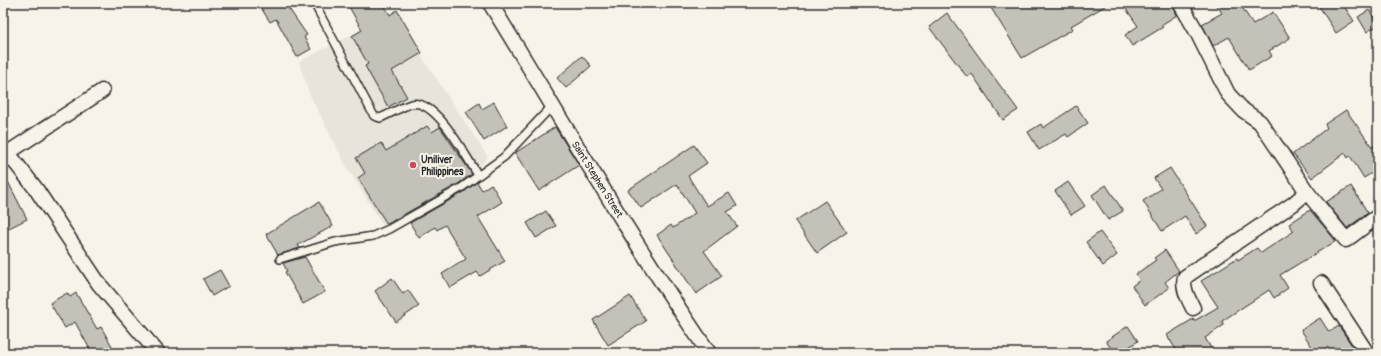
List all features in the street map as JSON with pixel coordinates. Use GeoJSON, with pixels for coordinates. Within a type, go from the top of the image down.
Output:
{"type":"FeatureCollection","features":[{"type":"Feature","properties":{"kind":"street","name":"Saint Stephen Street"},"geometry":{"type":"LineString","coordinates":[[490,3],[676,304],[709,353]]}},
{"type":"Feature","properties":{"kind":"street"},"geometry":{"type":"LineString","coordinates":[[1180,3],[1197,32],[1228,94],[1242,110],[1260,122],[1307,192],[1346,240],[1378,216]]}},
{"type":"Feature","properties":{"kind":"street"},"geometry":{"type":"LineString","coordinates":[[102,91],[5,154],[36,189],[100,284],[158,353]]}},
{"type":"Feature","properties":{"kind":"street"},"geometry":{"type":"LineString","coordinates":[[1193,308],[1183,283],[1185,277],[1293,204],[1307,192]]}},
{"type":"Feature","properties":{"kind":"street"},"geometry":{"type":"LineString","coordinates":[[1321,283],[1367,353]]}},
{"type":"Feature","properties":{"kind":"lane"},"geometry":{"type":"LineString","coordinates":[[314,3],[374,116],[380,118],[412,104],[420,104],[429,108],[439,116],[478,176]]}},
{"type":"Feature","properties":{"kind":"lane"},"geometry":{"type":"LineString","coordinates":[[280,259],[335,242],[373,236],[389,229],[462,188],[504,157],[553,105]]}},
{"type":"Feature","properties":{"kind":"shaded area"},"geometry":{"type":"Polygon","coordinates":[[[393,13],[488,157],[470,176],[385,229],[345,164],[309,93],[299,62],[393,13]]]}},
{"type":"Feature","properties":{"kind":"building"},"geometry":{"type":"Polygon","coordinates":[[[258,3],[285,3],[307,35],[304,37],[311,49],[297,57],[276,19],[270,22],[258,3]]]}},
{"type":"Feature","properties":{"kind":"building"},"geometry":{"type":"Polygon","coordinates":[[[347,3],[383,3],[390,15],[397,10],[422,53],[392,71],[407,97],[388,107],[365,66],[368,64],[352,36],[362,30],[347,3]]]}},
{"type":"Feature","properties":{"kind":"building"},"geometry":{"type":"Polygon","coordinates":[[[988,3],[1110,3],[1071,26],[1073,29],[1022,58],[988,3]]]}},
{"type":"Feature","properties":{"kind":"building"},"geometry":{"type":"Polygon","coordinates":[[[1122,3],[1172,3],[1177,15],[1161,25],[1163,27],[1132,46],[1125,35],[1138,26],[1122,3]]]}},
{"type":"Feature","properties":{"kind":"building"},"geometry":{"type":"Polygon","coordinates":[[[1215,3],[1239,3],[1253,24],[1273,12],[1290,38],[1269,51],[1272,56],[1249,70],[1229,37],[1213,46],[1202,24],[1222,13],[1215,3]]]}},
{"type":"Feature","properties":{"kind":"building"},"geometry":{"type":"Polygon","coordinates":[[[1317,3],[1342,3],[1354,21],[1336,33],[1317,3]]]}},
{"type":"Feature","properties":{"kind":"building"},"geometry":{"type":"Polygon","coordinates":[[[1369,10],[1378,25],[1367,32],[1358,17],[1369,10]]]}},
{"type":"Feature","properties":{"kind":"building"},"geometry":{"type":"Polygon","coordinates":[[[947,13],[1018,110],[1003,120],[972,74],[967,77],[929,27],[947,13]]]}},
{"type":"Feature","properties":{"kind":"building"},"geometry":{"type":"Polygon","coordinates":[[[582,56],[591,66],[566,88],[557,78],[582,56]]]}},
{"type":"Feature","properties":{"kind":"building"},"geometry":{"type":"Polygon","coordinates":[[[494,102],[507,126],[484,141],[466,112],[479,103],[482,109],[494,102]]]}},
{"type":"Feature","properties":{"kind":"building"},"geometry":{"type":"Polygon","coordinates":[[[1076,106],[1088,123],[1068,137],[1066,134],[1039,150],[1028,132],[1041,124],[1043,128],[1076,106]]]}},
{"type":"Feature","properties":{"kind":"building"},"geometry":{"type":"Polygon","coordinates":[[[1346,110],[1372,147],[1378,143],[1378,169],[1364,178],[1350,156],[1348,158],[1345,153],[1312,178],[1293,154],[1327,128],[1325,124],[1346,110]]]}},
{"type":"Feature","properties":{"kind":"building","name":"Uniliver Philippines"},"geometry":{"type":"Polygon","coordinates":[[[427,126],[432,132],[440,127],[472,174],[458,184],[387,224],[358,178],[365,173],[356,158],[381,143],[386,151],[427,126]]]}},
{"type":"Feature","properties":{"kind":"building"},"geometry":{"type":"Polygon","coordinates":[[[555,127],[579,165],[539,191],[515,153],[555,127]]]}},
{"type":"Feature","properties":{"kind":"building"},"geometry":{"type":"Polygon","coordinates":[[[694,145],[707,163],[688,176],[707,206],[729,193],[737,206],[727,212],[737,226],[704,251],[722,276],[696,294],[657,235],[671,225],[673,228],[695,213],[677,184],[641,208],[628,190],[694,145]]]}},
{"type":"Feature","properties":{"kind":"building"},"geometry":{"type":"Polygon","coordinates":[[[1170,168],[1207,226],[1196,234],[1185,216],[1162,231],[1143,201],[1161,189],[1154,178],[1170,168]]]}},
{"type":"Feature","properties":{"kind":"building"},"geometry":{"type":"Polygon","coordinates":[[[3,172],[27,219],[3,231],[3,172]]]}},
{"type":"Feature","properties":{"kind":"building"},"geometry":{"type":"Polygon","coordinates":[[[477,182],[482,190],[491,184],[502,202],[478,217],[505,261],[480,276],[477,272],[450,288],[442,274],[466,259],[445,225],[437,230],[435,227],[419,238],[410,223],[464,192],[477,182]]]}},
{"type":"Feature","properties":{"kind":"building"},"geometry":{"type":"Polygon","coordinates":[[[1068,182],[1085,206],[1071,215],[1055,191],[1068,182]]]}},
{"type":"Feature","properties":{"kind":"building"},"geometry":{"type":"Polygon","coordinates":[[[1106,185],[1123,211],[1108,220],[1092,195],[1106,185]]]}},
{"type":"Feature","properties":{"kind":"building"},"geometry":{"type":"Polygon","coordinates":[[[1351,186],[1368,213],[1347,228],[1326,202],[1351,186]]]}},
{"type":"Feature","properties":{"kind":"building"},"geometry":{"type":"Polygon","coordinates":[[[825,201],[847,232],[817,253],[795,221],[825,201]]]}},
{"type":"Feature","properties":{"kind":"building"},"geometry":{"type":"Polygon","coordinates":[[[319,202],[333,226],[298,245],[300,248],[278,255],[266,234],[319,202]]]}},
{"type":"Feature","properties":{"kind":"building"},"geometry":{"type":"Polygon","coordinates":[[[1310,210],[1336,241],[1280,275],[1288,288],[1274,298],[1269,290],[1222,321],[1224,325],[1205,338],[1214,353],[1178,353],[1167,335],[1193,319],[1194,321],[1218,307],[1201,281],[1237,258],[1238,260],[1257,248],[1261,253],[1294,231],[1289,224],[1310,210]]]}},
{"type":"Feature","properties":{"kind":"building"},"geometry":{"type":"Polygon","coordinates":[[[546,211],[556,226],[536,238],[527,223],[546,211]]]}},
{"type":"Feature","properties":{"kind":"building"},"geometry":{"type":"Polygon","coordinates":[[[1100,232],[1117,255],[1103,266],[1086,242],[1100,232]]]}},
{"type":"Feature","properties":{"kind":"building"},"geometry":{"type":"Polygon","coordinates":[[[1165,250],[1179,271],[1165,282],[1169,288],[1145,305],[1132,286],[1140,280],[1136,274],[1156,260],[1154,258],[1165,250]]]}},
{"type":"Feature","properties":{"kind":"building"},"geometry":{"type":"Polygon","coordinates":[[[305,257],[325,292],[303,304],[285,272],[287,271],[283,263],[305,257]]]}},
{"type":"Feature","properties":{"kind":"building"},"geometry":{"type":"Polygon","coordinates":[[[220,270],[229,286],[212,296],[203,279],[220,270]]]}},
{"type":"Feature","properties":{"kind":"building"},"geometry":{"type":"Polygon","coordinates":[[[392,278],[403,294],[408,290],[419,306],[396,322],[375,291],[392,278]]]}},
{"type":"Feature","properties":{"kind":"building"},"geometry":{"type":"Polygon","coordinates":[[[67,293],[70,297],[76,293],[97,329],[101,327],[116,353],[92,353],[75,322],[65,328],[50,303],[67,293]]]}},
{"type":"Feature","properties":{"kind":"building"},"geometry":{"type":"Polygon","coordinates":[[[630,296],[646,321],[608,345],[593,320],[630,296]]]}},
{"type":"Feature","properties":{"kind":"building"},"geometry":{"type":"Polygon","coordinates":[[[1320,318],[1329,332],[1339,326],[1357,353],[1316,353],[1301,330],[1320,318]]]}},
{"type":"Feature","properties":{"kind":"building"},"geometry":{"type":"Polygon","coordinates":[[[1128,326],[1138,341],[1120,353],[1114,353],[1106,341],[1128,326]]]}},
{"type":"Feature","properties":{"kind":"place","name":"Uniliver Philippines"},"geometry":{"type":"Point","coordinates":[413,165]}}]}
